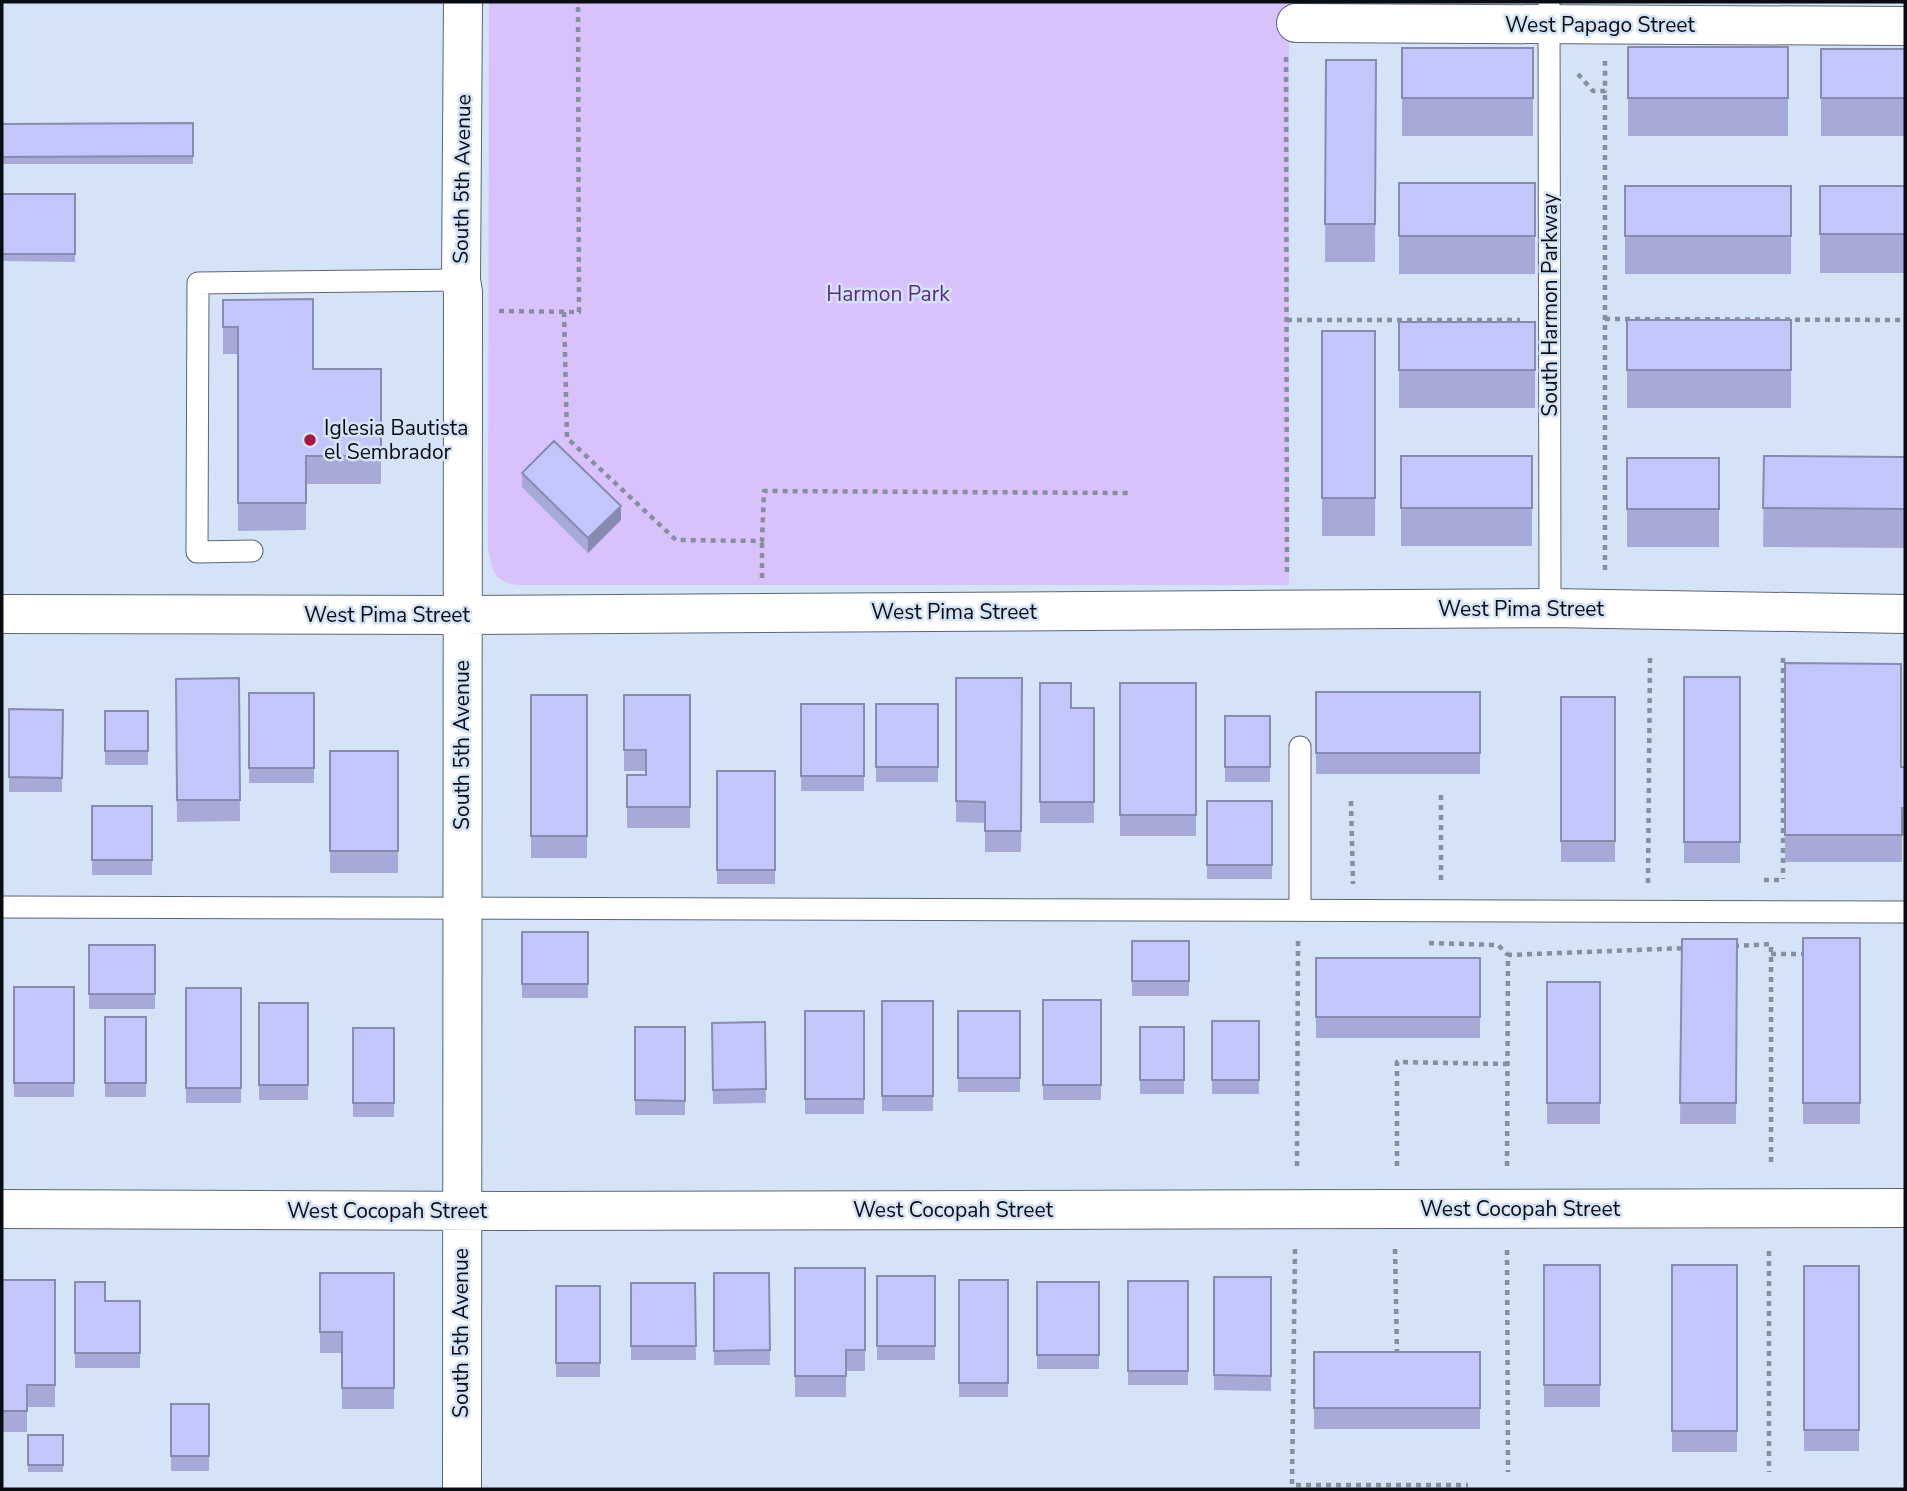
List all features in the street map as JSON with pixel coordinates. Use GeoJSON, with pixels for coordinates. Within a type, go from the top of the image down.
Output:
{"type":"FeatureCollection","features":[{"type":"Feature","properties":{"kind":"street","name":"South 5th Avenue"},"geometry":{"type":"LineString","coordinates":[[462,1489],[463,2]]}},
{"type":"Feature","properties":{"kind":"street","name":"West Papago Street"},"geometry":{"type":"LineString","coordinates":[[1291,40],[1549,13],[1905,26]]}},
{"type":"Feature","properties":{"kind":"street","name":"West Pima Street"},"geometry":{"type":"LineString","coordinates":[[2,614],[461,615],[1550,608],[1905,614]]}},
{"type":"Feature","properties":{"kind":"street","name":"West Cocopah Street"},"geometry":{"type":"LineString","coordinates":[[2,1209],[461,1211],[1905,1208]]}},
{"type":"Feature","properties":{"kind":"lane","name":"South Harmon Parkway"},"geometry":{"type":"LineString","coordinates":[[1549,13],[1550,608]]}},
{"type":"Feature","properties":{"kind":"lane"},"geometry":{"type":"LineString","coordinates":[[253,551],[197,552],[198,283],[462,295]]}},
{"type":"Feature","properties":{"kind":"lane"},"geometry":{"type":"LineString","coordinates":[[1300,747],[1300,910]]}},
{"type":"Feature","properties":{"kind":"lane"},"geometry":{"type":"LineString","coordinates":[[2,907],[1905,912]]}},
{"type":"Feature","properties":{"kind":"path"},"geometry":{"type":"LineString","coordinates":[[462,295],[564,312],[579,312],[578,2]]}},
{"type":"Feature","properties":{"kind":"path"},"geometry":{"type":"LineString","coordinates":[[1287,573],[1291,40]]}},
{"type":"Feature","properties":{"kind":"path"},"geometry":{"type":"LineString","coordinates":[[1605,58],[1605,570]]}},
{"type":"Feature","properties":{"kind":"path"},"geometry":{"type":"LineString","coordinates":[[1573,69],[1593,91],[1605,91]]}},
{"type":"Feature","properties":{"kind":"path"},"geometry":{"type":"LineString","coordinates":[[564,312],[567,438],[676,540],[762,541],[764,491],[1129,493]]}},
{"type":"Feature","properties":{"kind":"path"},"geometry":{"type":"LineString","coordinates":[[1605,319],[1905,320]]}},
{"type":"Feature","properties":{"kind":"path"},"geometry":{"type":"LineString","coordinates":[[1287,320],[1532,320]]}},
{"type":"Feature","properties":{"kind":"path"},"geometry":{"type":"LineString","coordinates":[[1635,884],[1649,883],[1650,658]]}},
{"type":"Feature","properties":{"kind":"path"},"geometry":{"type":"LineString","coordinates":[[1783,658],[1783,879]]}},
{"type":"Feature","properties":{"kind":"path"},"geometry":{"type":"LineString","coordinates":[[1441,795],[1441,887]]}},
{"type":"Feature","properties":{"kind":"path"},"geometry":{"type":"LineString","coordinates":[[1351,801],[1353,897]]}},
{"type":"Feature","properties":{"kind":"path"},"geometry":{"type":"LineString","coordinates":[[1297,1166],[1298,937],[1311,938]]}},
{"type":"Feature","properties":{"kind":"path"},"geometry":{"type":"LineString","coordinates":[[1418,942],[1498,946],[1508,955],[1688,948]]}},
{"type":"Feature","properties":{"kind":"path"},"geometry":{"type":"LineString","coordinates":[[1729,946],[1771,944],[1771,1166]]}},
{"type":"Feature","properties":{"kind":"path"},"geometry":{"type":"LineString","coordinates":[[1771,954],[1807,954]]}},
{"type":"Feature","properties":{"kind":"path"},"geometry":{"type":"LineString","coordinates":[[1507,1166],[1508,955]]}},
{"type":"Feature","properties":{"kind":"path"},"geometry":{"type":"LineString","coordinates":[[1397,1166],[1397,1062],[1507,1064]]}},
{"type":"Feature","properties":{"kind":"path"},"geometry":{"type":"LineString","coordinates":[[1295,1249],[1292,1485],[1468,1485]]}},
{"type":"Feature","properties":{"kind":"path"},"geometry":{"type":"LineString","coordinates":[[1395,1249],[1396,1352]]}},
{"type":"Feature","properties":{"kind":"path"},"geometry":{"type":"LineString","coordinates":[[1507,1250],[1508,1472]]}},
{"type":"Feature","properties":{"kind":"path"},"geometry":{"type":"LineString","coordinates":[[1769,1251],[1769,1472]]}},
{"type":"Feature","properties":{"kind":"green space","name":"Harmon Park"},"geometry":{"type":"Polygon","coordinates":[[[489,2],[1289,2],[1289,585],[516,585],[502,580],[495,573],[488,548],[489,2]]]}},
{"type":"Feature","properties":{"kind":"building"},"geometry":{"type":"Polygon","coordinates":[[[1628,47],[1788,47],[1788,98],[1628,98],[1628,47]]]}},
{"type":"Feature","properties":{"kind":"building"},"geometry":{"type":"Polygon","coordinates":[[[1402,48],[1533,48],[1533,98],[1402,98],[1402,48]]]}},
{"type":"Feature","properties":{"kind":"building"},"geometry":{"type":"Polygon","coordinates":[[[1821,49],[1905,49],[1905,98],[1821,98],[1821,49]]]}},
{"type":"Feature","properties":{"kind":"building"},"geometry":{"type":"Polygon","coordinates":[[[1326,60],[1376,60],[1375,224],[1325,224],[1326,60]]]}},
{"type":"Feature","properties":{"kind":"building"},"geometry":{"type":"Polygon","coordinates":[[[193,123],[193,156],[2,157],[2,124],[193,123]]]}},
{"type":"Feature","properties":{"kind":"building"},"geometry":{"type":"Polygon","coordinates":[[[1399,183],[1535,183],[1535,236],[1399,236],[1399,183]]]}},
{"type":"Feature","properties":{"kind":"building"},"geometry":{"type":"Polygon","coordinates":[[[1625,186],[1791,186],[1791,236],[1625,236],[1625,186]]]}},
{"type":"Feature","properties":{"kind":"building"},"geometry":{"type":"Polygon","coordinates":[[[1820,186],[1905,186],[1905,234],[1820,234],[1820,186]]]}},
{"type":"Feature","properties":{"kind":"building"},"geometry":{"type":"Polygon","coordinates":[[[2,194],[75,194],[75,254],[2,254],[2,194]]]}},
{"type":"Feature","properties":{"kind":"building","name":"Iglesia Bautista el Sembrador"},"geometry":{"type":"Polygon","coordinates":[[[313,299],[313,369],[381,369],[381,456],[306,456],[306,503],[238,503],[238,327],[223,327],[223,300],[313,299]]]}},
{"type":"Feature","properties":{"kind":"building"},"geometry":{"type":"Polygon","coordinates":[[[1627,320],[1791,320],[1791,370],[1627,370],[1627,320]]]}},
{"type":"Feature","properties":{"kind":"building"},"geometry":{"type":"Polygon","coordinates":[[[1399,322],[1535,322],[1535,370],[1399,370],[1399,322]]]}},
{"type":"Feature","properties":{"kind":"building"},"geometry":{"type":"Polygon","coordinates":[[[1322,331],[1375,331],[1375,498],[1322,498],[1322,331]]]}},
{"type":"Feature","properties":{"kind":"building"},"geometry":{"type":"Polygon","coordinates":[[[554,441],[621,506],[588,538],[522,473],[554,441]]]}},
{"type":"Feature","properties":{"kind":"building"},"geometry":{"type":"Polygon","coordinates":[[[1401,456],[1532,456],[1532,508],[1401,508],[1401,456]]]}},
{"type":"Feature","properties":{"kind":"building"},"geometry":{"type":"Polygon","coordinates":[[[1764,456],[1905,457],[1905,509],[1763,508],[1764,456]]]}},
{"type":"Feature","properties":{"kind":"building"},"geometry":{"type":"Polygon","coordinates":[[[1627,458],[1719,458],[1719,509],[1627,509],[1627,458]]]}},
{"type":"Feature","properties":{"kind":"building"},"geometry":{"type":"Polygon","coordinates":[[[1785,663],[1901,664],[1901,767],[1905,767],[1902,835],[1785,835],[1785,663]]]}},
{"type":"Feature","properties":{"kind":"building"},"geometry":{"type":"Polygon","coordinates":[[[1684,677],[1740,677],[1740,842],[1684,842],[1684,677]]]}},
{"type":"Feature","properties":{"kind":"building"},"geometry":{"type":"Polygon","coordinates":[[[239,678],[240,800],[177,800],[176,679],[239,678]]]}},
{"type":"Feature","properties":{"kind":"building"},"geometry":{"type":"Polygon","coordinates":[[[956,678],[1022,678],[1021,831],[985,831],[985,802],[956,801],[956,678]]]}},
{"type":"Feature","properties":{"kind":"building"},"geometry":{"type":"Polygon","coordinates":[[[1040,683],[1071,683],[1071,708],[1094,708],[1094,802],[1040,802],[1040,683]]]}},
{"type":"Feature","properties":{"kind":"building"},"geometry":{"type":"Polygon","coordinates":[[[1120,683],[1196,683],[1196,815],[1120,815],[1120,683]]]}},
{"type":"Feature","properties":{"kind":"building"},"geometry":{"type":"Polygon","coordinates":[[[1316,692],[1480,692],[1480,753],[1316,753],[1316,692]]]}},
{"type":"Feature","properties":{"kind":"building"},"geometry":{"type":"Polygon","coordinates":[[[249,693],[314,693],[314,768],[249,768],[249,693]]]}},
{"type":"Feature","properties":{"kind":"building"},"geometry":{"type":"Polygon","coordinates":[[[531,695],[587,695],[587,836],[531,836],[531,695]]]}},
{"type":"Feature","properties":{"kind":"building"},"geometry":{"type":"Polygon","coordinates":[[[624,695],[690,695],[690,807],[627,807],[627,775],[646,775],[646,750],[624,750],[624,695]]]}},
{"type":"Feature","properties":{"kind":"building"},"geometry":{"type":"Polygon","coordinates":[[[1561,697],[1615,697],[1615,841],[1561,841],[1561,697]]]}},
{"type":"Feature","properties":{"kind":"building"},"geometry":{"type":"Polygon","coordinates":[[[801,704],[864,704],[864,776],[801,776],[801,704]]]}},
{"type":"Feature","properties":{"kind":"building"},"geometry":{"type":"Polygon","coordinates":[[[876,704],[938,704],[938,767],[876,767],[876,704]]]}},
{"type":"Feature","properties":{"kind":"building"},"geometry":{"type":"Polygon","coordinates":[[[9,709],[63,710],[62,778],[9,777],[9,709]]]}},
{"type":"Feature","properties":{"kind":"building"},"geometry":{"type":"Polygon","coordinates":[[[105,711],[148,711],[148,751],[105,751],[105,711]]]}},
{"type":"Feature","properties":{"kind":"building"},"geometry":{"type":"Polygon","coordinates":[[[1225,716],[1270,716],[1270,767],[1225,767],[1225,716]]]}},
{"type":"Feature","properties":{"kind":"building"},"geometry":{"type":"Polygon","coordinates":[[[330,751],[398,751],[398,851],[330,851],[330,751]]]}},
{"type":"Feature","properties":{"kind":"building"},"geometry":{"type":"Polygon","coordinates":[[[717,771],[775,771],[775,870],[717,870],[717,771]]]}},
{"type":"Feature","properties":{"kind":"building"},"geometry":{"type":"Polygon","coordinates":[[[1207,801],[1272,801],[1272,865],[1207,865],[1207,801]]]}},
{"type":"Feature","properties":{"kind":"building"},"geometry":{"type":"Polygon","coordinates":[[[92,806],[152,806],[152,860],[92,860],[92,806]]]}},
{"type":"Feature","properties":{"kind":"building"},"geometry":{"type":"Polygon","coordinates":[[[522,932],[588,932],[588,984],[522,984],[522,932]]]}},
{"type":"Feature","properties":{"kind":"building"},"geometry":{"type":"Polygon","coordinates":[[[1803,938],[1860,938],[1860,1103],[1803,1103],[1803,938]]]}},
{"type":"Feature","properties":{"kind":"building"},"geometry":{"type":"Polygon","coordinates":[[[1682,939],[1737,939],[1736,1103],[1680,1103],[1682,939]]]}},
{"type":"Feature","properties":{"kind":"building"},"geometry":{"type":"Polygon","coordinates":[[[1132,941],[1189,941],[1189,981],[1132,981],[1132,941]]]}},
{"type":"Feature","properties":{"kind":"building"},"geometry":{"type":"Polygon","coordinates":[[[89,945],[155,945],[155,994],[89,994],[89,945]]]}},
{"type":"Feature","properties":{"kind":"building"},"geometry":{"type":"Polygon","coordinates":[[[1316,958],[1480,958],[1480,1017],[1316,1017],[1316,958]]]}},
{"type":"Feature","properties":{"kind":"building"},"geometry":{"type":"Polygon","coordinates":[[[1547,982],[1600,982],[1600,1103],[1547,1103],[1547,982]]]}},
{"type":"Feature","properties":{"kind":"building"},"geometry":{"type":"Polygon","coordinates":[[[14,987],[74,987],[74,1083],[14,1083],[14,987]]]}},
{"type":"Feature","properties":{"kind":"building"},"geometry":{"type":"Polygon","coordinates":[[[186,988],[241,988],[241,1088],[186,1088],[186,988]]]}},
{"type":"Feature","properties":{"kind":"building"},"geometry":{"type":"Polygon","coordinates":[[[1043,1000],[1101,1000],[1101,1085],[1043,1085],[1043,1000]]]}},
{"type":"Feature","properties":{"kind":"building"},"geometry":{"type":"Polygon","coordinates":[[[882,1001],[933,1001],[933,1096],[882,1096],[882,1001]]]}},
{"type":"Feature","properties":{"kind":"building"},"geometry":{"type":"Polygon","coordinates":[[[259,1003],[308,1003],[308,1085],[259,1085],[259,1003]]]}},
{"type":"Feature","properties":{"kind":"building"},"geometry":{"type":"Polygon","coordinates":[[[805,1011],[864,1011],[864,1099],[805,1099],[805,1011]]]}},
{"type":"Feature","properties":{"kind":"building"},"geometry":{"type":"Polygon","coordinates":[[[958,1011],[1020,1011],[1020,1078],[958,1078],[958,1011]]]}},
{"type":"Feature","properties":{"kind":"building"},"geometry":{"type":"Polygon","coordinates":[[[105,1017],[146,1017],[146,1083],[105,1083],[105,1017]]]}},
{"type":"Feature","properties":{"kind":"building"},"geometry":{"type":"Polygon","coordinates":[[[1212,1021],[1259,1021],[1259,1080],[1212,1080],[1212,1021]]]}},
{"type":"Feature","properties":{"kind":"building"},"geometry":{"type":"Polygon","coordinates":[[[765,1022],[766,1089],[713,1090],[712,1023],[765,1022]]]}},
{"type":"Feature","properties":{"kind":"building"},"geometry":{"type":"Polygon","coordinates":[[[635,1027],[685,1027],[685,1101],[635,1100],[635,1027]]]}},
{"type":"Feature","properties":{"kind":"building"},"geometry":{"type":"Polygon","coordinates":[[[1140,1027],[1184,1027],[1184,1080],[1140,1080],[1140,1027]]]}},
{"type":"Feature","properties":{"kind":"building"},"geometry":{"type":"Polygon","coordinates":[[[353,1028],[394,1028],[394,1103],[353,1103],[353,1028]]]}},
{"type":"Feature","properties":{"kind":"building"},"geometry":{"type":"Polygon","coordinates":[[[1544,1265],[1600,1265],[1600,1385],[1544,1385],[1544,1265]]]}},
{"type":"Feature","properties":{"kind":"building"},"geometry":{"type":"Polygon","coordinates":[[[1672,1265],[1737,1265],[1737,1431],[1672,1431],[1672,1265]]]}},
{"type":"Feature","properties":{"kind":"building"},"geometry":{"type":"Polygon","coordinates":[[[1804,1266],[1859,1266],[1859,1430],[1804,1430],[1804,1266]]]}},
{"type":"Feature","properties":{"kind":"building"},"geometry":{"type":"Polygon","coordinates":[[[795,1268],[865,1268],[865,1350],[846,1350],[846,1376],[795,1376],[795,1268]]]}},
{"type":"Feature","properties":{"kind":"building"},"geometry":{"type":"Polygon","coordinates":[[[320,1273],[394,1273],[394,1388],[342,1388],[342,1332],[320,1332],[320,1273]]]}},
{"type":"Feature","properties":{"kind":"building"},"geometry":{"type":"Polygon","coordinates":[[[714,1273],[769,1273],[770,1350],[714,1351],[714,1273]]]}},
{"type":"Feature","properties":{"kind":"building"},"geometry":{"type":"Polygon","coordinates":[[[877,1276],[935,1276],[935,1346],[877,1346],[877,1276]]]}},
{"type":"Feature","properties":{"kind":"building"},"geometry":{"type":"Polygon","coordinates":[[[1214,1277],[1271,1277],[1271,1376],[1214,1375],[1214,1277]]]}},
{"type":"Feature","properties":{"kind":"building"},"geometry":{"type":"Polygon","coordinates":[[[2,1280],[55,1280],[55,1385],[27,1385],[27,1411],[2,1411],[2,1280]]]}},
{"type":"Feature","properties":{"kind":"building"},"geometry":{"type":"Polygon","coordinates":[[[959,1280],[1008,1280],[1008,1383],[959,1383],[959,1280]]]}},
{"type":"Feature","properties":{"kind":"building"},"geometry":{"type":"Polygon","coordinates":[[[1128,1281],[1188,1281],[1188,1371],[1128,1371],[1128,1281]]]}},
{"type":"Feature","properties":{"kind":"building"},"geometry":{"type":"Polygon","coordinates":[[[75,1282],[105,1282],[105,1301],[140,1301],[140,1353],[75,1353],[75,1282]]]}},
{"type":"Feature","properties":{"kind":"building"},"geometry":{"type":"Polygon","coordinates":[[[1037,1282],[1099,1282],[1099,1355],[1037,1355],[1037,1282]]]}},
{"type":"Feature","properties":{"kind":"building"},"geometry":{"type":"Polygon","coordinates":[[[631,1283],[695,1283],[696,1346],[631,1346],[631,1283]]]}},
{"type":"Feature","properties":{"kind":"building"},"geometry":{"type":"Polygon","coordinates":[[[556,1286],[600,1286],[600,1363],[556,1363],[556,1286]]]}},
{"type":"Feature","properties":{"kind":"building"},"geometry":{"type":"Polygon","coordinates":[[[1314,1352],[1480,1352],[1480,1408],[1314,1408],[1314,1352]]]}},
{"type":"Feature","properties":{"kind":"building"},"geometry":{"type":"Polygon","coordinates":[[[171,1404],[209,1404],[209,1456],[171,1456],[171,1404]]]}},
{"type":"Feature","properties":{"kind":"building"},"geometry":{"type":"Polygon","coordinates":[[[28,1435],[63,1435],[63,1465],[28,1465],[28,1435]]]}},
{"type":"Feature","properties":{"kind":"place","name":"Iglesia Bautista el Sembrador"},"geometry":{"type":"Point","coordinates":[310,440]}}]}
